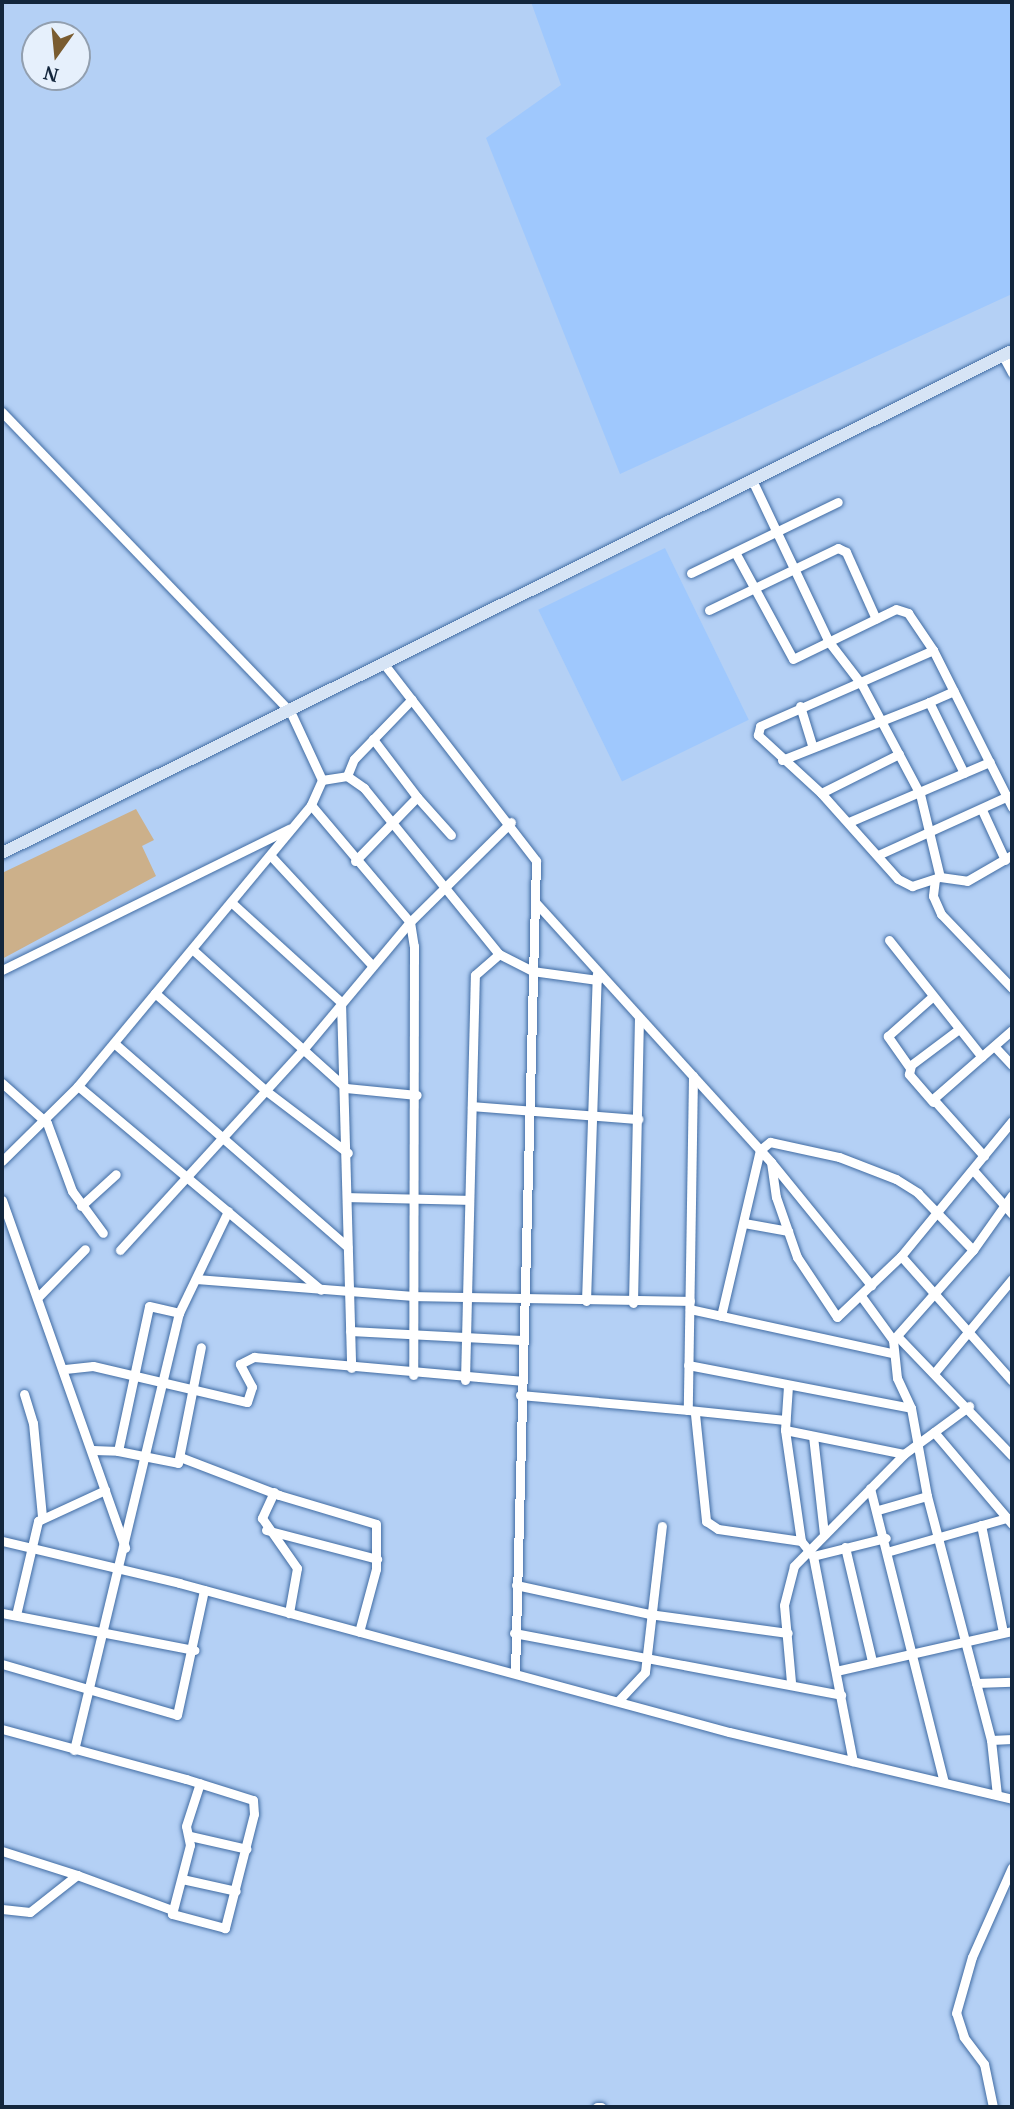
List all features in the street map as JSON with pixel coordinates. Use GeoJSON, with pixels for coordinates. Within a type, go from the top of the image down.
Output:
{"type":"FeatureCollection","features":[{"type":"Feature","properties":{"kind":"street"},"geometry":{"type":"LineString","coordinates":[[2,853],[1008,354],[1012,373]]}},
{"type":"Feature","properties":{"kind":"street"},"geometry":{"type":"LineString","coordinates":[[2,412],[290,711],[323,780]]}},
{"type":"Feature","properties":{"kind":"street"},"geometry":{"type":"LineString","coordinates":[[752,480],[798,569],[829,642],[862,685],[919,794],[931,833],[937,878],[933,896],[941,914],[1012,988]]}},
{"type":"Feature","properties":{"kind":"street"},"geometry":{"type":"LineString","coordinates":[[691,573],[736,554],[838,502]]}},
{"type":"Feature","properties":{"kind":"street"},"geometry":{"type":"LineString","coordinates":[[709,610],[758,590],[842,549],[876,619]]}},
{"type":"Feature","properties":{"kind":"street"},"geometry":{"type":"LineString","coordinates":[[736,554],[758,590],[789,657],[796,659],[896,609],[905,611],[933,650],[1012,807]]}},
{"type":"Feature","properties":{"kind":"street"},"geometry":{"type":"LineString","coordinates":[[933,650],[862,685],[800,706],[758,731],[782,760],[821,793],[904,883],[937,878],[967,881],[1008,858],[982,810]]}},
{"type":"Feature","properties":{"kind":"street"},"geometry":{"type":"LineString","coordinates":[[384,664],[510,822],[536,861],[537,904],[532,971],[522,1300],[515,1673]]}},
{"type":"Feature","properties":{"kind":"street"},"geometry":{"type":"LineString","coordinates":[[782,760],[812,745],[883,721],[954,691]]}},
{"type":"Feature","properties":{"kind":"street"},"geometry":{"type":"LineString","coordinates":[[347,776],[350,765],[412,699]]}},
{"type":"Feature","properties":{"kind":"street"},"geometry":{"type":"LineString","coordinates":[[929,702],[964,773]]}},
{"type":"Feature","properties":{"kind":"street"},"geometry":{"type":"LineString","coordinates":[[800,706],[812,745]]}},
{"type":"Feature","properties":{"kind":"street"},"geometry":{"type":"LineString","coordinates":[[373,739],[417,797],[452,835]]}},
{"type":"Feature","properties":{"kind":"street"},"geometry":{"type":"LineString","coordinates":[[821,793],[899,754]]}},
{"type":"Feature","properties":{"kind":"street"},"geometry":{"type":"LineString","coordinates":[[849,822],[990,762]]}},
{"type":"Feature","properties":{"kind":"street"},"geometry":{"type":"LineString","coordinates":[[323,780],[347,776]]}},
{"type":"Feature","properties":{"kind":"street"},"geometry":{"type":"LineString","coordinates":[[347,776],[446,883],[499,954],[532,971],[597,977]]}},
{"type":"Feature","properties":{"kind":"street"},"geometry":{"type":"LineString","coordinates":[[2,1161],[47,1123],[311,805],[323,780]]}},
{"type":"Feature","properties":{"kind":"street"},"geometry":{"type":"LineString","coordinates":[[878,855],[982,810],[1007,796]]}},
{"type":"Feature","properties":{"kind":"street"},"geometry":{"type":"LineString","coordinates":[[355,861],[417,797]]}},
{"type":"Feature","properties":{"kind":"street"},"geometry":{"type":"LineString","coordinates":[[311,805],[355,861],[410,922],[416,1095],[413,1375]]}},
{"type":"Feature","properties":{"kind":"street"},"geometry":{"type":"LineString","coordinates":[[120,1250],[302,1051],[410,922],[446,883],[510,822]]}},
{"type":"Feature","properties":{"kind":"street"},"geometry":{"type":"LineString","coordinates":[[2,970],[293,827]]}},
{"type":"Feature","properties":{"kind":"street"},"geometry":{"type":"LineString","coordinates":[[270,855],[372,965]]}},
{"type":"Feature","properties":{"kind":"street"},"geometry":{"type":"LineString","coordinates":[[231,902],[341,1002],[348,1153],[351,1368]]}},
{"type":"Feature","properties":{"kind":"street"},"geometry":{"type":"LineString","coordinates":[[537,904],[597,977],[639,1017],[771,1161],[871,1285]]}},
{"type":"Feature","properties":{"kind":"street"},"geometry":{"type":"LineString","coordinates":[[889,940],[931,998],[982,1057]]}},
{"type":"Feature","properties":{"kind":"street"},"geometry":{"type":"LineString","coordinates":[[192,949],[346,1088],[416,1095]]}},
{"type":"Feature","properties":{"kind":"street"},"geometry":{"type":"LineString","coordinates":[[465,1380],[475,975],[499,954]]}},
{"type":"Feature","properties":{"kind":"street"},"geometry":{"type":"LineString","coordinates":[[586,1301],[597,977]]}},
{"type":"Feature","properties":{"kind":"street"},"geometry":{"type":"LineString","coordinates":[[155,993],[265,1090],[348,1153]]}},
{"type":"Feature","properties":{"kind":"street"},"geometry":{"type":"LineString","coordinates":[[931,998],[888,1036],[933,1102],[984,1156]]}},
{"type":"Feature","properties":{"kind":"street"},"geometry":{"type":"LineString","coordinates":[[633,1303],[639,1017]]}},
{"type":"Feature","properties":{"kind":"street"},"geometry":{"type":"LineString","coordinates":[[910,1068],[959,1029]]}},
{"type":"Feature","properties":{"kind":"street"},"geometry":{"type":"LineString","coordinates":[[933,1102],[1012,1030]]}},
{"type":"Feature","properties":{"kind":"street"},"geometry":{"type":"LineString","coordinates":[[114,1043],[348,1247]]}},
{"type":"Feature","properties":{"kind":"street"},"geometry":{"type":"LineString","coordinates":[[995,1047],[1012,1065]]}},
{"type":"Feature","properties":{"kind":"street"},"geometry":{"type":"LineString","coordinates":[[693,1076],[688,1365],[706,1521],[718,1529],[807,1548],[845,1547],[886,1538]]}},
{"type":"Feature","properties":{"kind":"street"},"geometry":{"type":"LineString","coordinates":[[2,1083],[47,1123],[81,1206],[103,1233]]}},
{"type":"Feature","properties":{"kind":"street"},"geometry":{"type":"LineString","coordinates":[[78,1086],[322,1291]]}},
{"type":"Feature","properties":{"kind":"street"},"geometry":{"type":"LineString","coordinates":[[472,1106],[638,1119]]}},
{"type":"Feature","properties":{"kind":"street"},"geometry":{"type":"LineString","coordinates":[[771,1161],[788,1231],[833,1314],[842,1314],[901,1256],[1012,1121]]}},
{"type":"Feature","properties":{"kind":"street"},"geometry":{"type":"LineString","coordinates":[[721,1316],[760,1150],[770,1142],[796,1144],[870,1167],[918,1193],[973,1250]]}},
{"type":"Feature","properties":{"kind":"street"},"geometry":{"type":"LineString","coordinates":[[973,1170],[1012,1214]]}},
{"type":"Feature","properties":{"kind":"street"},"geometry":{"type":"LineString","coordinates":[[81,1206],[116,1174]]}},
{"type":"Feature","properties":{"kind":"street"},"geometry":{"type":"LineString","coordinates":[[997,1795],[991,1740],[964,1642],[940,1536],[927,1496],[911,1408],[892,1353],[896,1339],[973,1250],[1012,1195]]}},
{"type":"Feature","properties":{"kind":"street"},"geometry":{"type":"LineString","coordinates":[[348,1197],[469,1200]]}},
{"type":"Feature","properties":{"kind":"street"},"geometry":{"type":"LineString","coordinates":[[2,1200],[65,1369],[126,1551]]}},
{"type":"Feature","properties":{"kind":"street"},"geometry":{"type":"LineString","coordinates":[[74,1750],[122,1569],[179,1313],[228,1211]]}},
{"type":"Feature","properties":{"kind":"street"},"geometry":{"type":"LineString","coordinates":[[744,1223],[788,1231]]}},
{"type":"Feature","properties":{"kind":"street"},"geometry":{"type":"LineString","coordinates":[[38,1297],[85,1249]]}},
{"type":"Feature","properties":{"kind":"street"},"geometry":{"type":"LineString","coordinates":[[901,1256],[969,1329],[1012,1381]]}},
{"type":"Feature","properties":{"kind":"street"},"geometry":{"type":"LineString","coordinates":[[196,1279],[412,1296],[690,1305],[721,1316],[892,1353]]}},
{"type":"Feature","properties":{"kind":"street"},"geometry":{"type":"LineString","coordinates":[[935,1372],[1012,1279]]}},
{"type":"Feature","properties":{"kind":"street"},"geometry":{"type":"LineString","coordinates":[[861,1296],[896,1339],[969,1406],[1012,1456]]}},
{"type":"Feature","properties":{"kind":"street"},"geometry":{"type":"LineString","coordinates":[[118,1451],[149,1306],[179,1313]]}},
{"type":"Feature","properties":{"kind":"street"},"geometry":{"type":"LineString","coordinates":[[351,1331],[522,1340]]}},
{"type":"Feature","properties":{"kind":"street"},"geometry":{"type":"LineString","coordinates":[[93,1450],[118,1451],[173,1464],[180,1457],[201,1347]]}},
{"type":"Feature","properties":{"kind":"street"},"geometry":{"type":"LineString","coordinates":[[65,1369],[87,1365],[193,1392],[247,1402],[252,1387],[240,1368],[247,1358],[465,1380],[521,1381]]}},
{"type":"Feature","properties":{"kind":"street"},"geometry":{"type":"LineString","coordinates":[[688,1365],[911,1408]]}},
{"type":"Feature","properties":{"kind":"street"},"geometry":{"type":"LineString","coordinates":[[788,1386],[785,1425],[807,1548],[836,1671],[853,1761]]}},
{"type":"Feature","properties":{"kind":"street"},"geometry":{"type":"LineString","coordinates":[[16,1615],[42,1517],[33,1423],[24,1394]]}},
{"type":"Feature","properties":{"kind":"street"},"geometry":{"type":"LineString","coordinates":[[520,1395],[692,1412],[785,1425],[813,1436],[904,1454]]}},
{"type":"Feature","properties":{"kind":"street"},"geometry":{"type":"LineString","coordinates":[[791,1682],[786,1589],[807,1548],[904,1454],[969,1406]]}},
{"type":"Feature","properties":{"kind":"street"},"geometry":{"type":"LineString","coordinates":[[934,1432],[1010,1521]]}},
{"type":"Feature","properties":{"kind":"street"},"geometry":{"type":"LineString","coordinates":[[813,1436],[824,1534]]}},
{"type":"Feature","properties":{"kind":"street"},"geometry":{"type":"LineString","coordinates":[[180,1457],[274,1492],[376,1524],[377,1559],[359,1632]]}},
{"type":"Feature","properties":{"kind":"street"},"geometry":{"type":"LineString","coordinates":[[870,1488],[890,1551],[944,1782]]}},
{"type":"Feature","properties":{"kind":"street"},"geometry":{"type":"LineString","coordinates":[[42,1517],[105,1490]]}},
{"type":"Feature","properties":{"kind":"street"},"geometry":{"type":"LineString","coordinates":[[274,1492],[262,1513],[266,1530],[297,1568],[289,1613]]}},
{"type":"Feature","properties":{"kind":"street"},"geometry":{"type":"LineString","coordinates":[[878,1510],[927,1496]]}},
{"type":"Feature","properties":{"kind":"street"},"geometry":{"type":"LineString","coordinates":[[890,1551],[981,1525],[1010,1521]]}},
{"type":"Feature","properties":{"kind":"street"},"geometry":{"type":"LineString","coordinates":[[836,1671],[1008,1632],[981,1525]]}},
{"type":"Feature","properties":{"kind":"street"},"geometry":{"type":"LineString","coordinates":[[619,1700],[643,1677],[662,1527]]}},
{"type":"Feature","properties":{"kind":"street"},"geometry":{"type":"LineString","coordinates":[[266,1530],[377,1559]]}},
{"type":"Feature","properties":{"kind":"street"},"geometry":{"type":"LineString","coordinates":[[2,1541],[122,1569],[853,1761],[1012,1799]]}},
{"type":"Feature","properties":{"kind":"street"},"geometry":{"type":"LineString","coordinates":[[845,1547],[872,1661]]}},
{"type":"Feature","properties":{"kind":"street"},"geometry":{"type":"LineString","coordinates":[[516,1585],[649,1614],[788,1633]]}},
{"type":"Feature","properties":{"kind":"street"},"geometry":{"type":"LineString","coordinates":[[2,1664],[177,1715],[194,1650],[204,1590]]}},
{"type":"Feature","properties":{"kind":"street"},"geometry":{"type":"LineString","coordinates":[[2,1613],[194,1650]]}},
{"type":"Feature","properties":{"kind":"street"},"geometry":{"type":"LineString","coordinates":[[514,1633],[791,1682],[841,1695]]}},
{"type":"Feature","properties":{"kind":"street"},"geometry":{"type":"LineString","coordinates":[[976,1684],[1012,1682]]}},
{"type":"Feature","properties":{"kind":"street"},"geometry":{"type":"LineString","coordinates":[[2,1729],[253,1800],[247,1849],[225,1928],[176,1916],[172,1910],[2,1851]]}},
{"type":"Feature","properties":{"kind":"street"},"geometry":{"type":"LineString","coordinates":[[991,1740],[1012,1740]]}},
{"type":"Feature","properties":{"kind":"street"},"geometry":{"type":"LineString","coordinates":[[172,1910],[182,1878],[190,1836],[186,1826],[200,1783]]}},
{"type":"Feature","properties":{"kind":"street"},"geometry":{"type":"LineString","coordinates":[[190,1836],[247,1849]]}},
{"type":"Feature","properties":{"kind":"street"},"geometry":{"type":"LineString","coordinates":[[993,2107],[984,2064],[964,2037],[956,2013],[972,1957],[1012,1867]]}},
{"type":"Feature","properties":{"kind":"street"},"geometry":{"type":"LineString","coordinates":[[2,1909],[30,1912],[77,1875]]}},
{"type":"Feature","properties":{"kind":"street"},"geometry":{"type":"LineString","coordinates":[[182,1878],[236,1891]]}},
{"type":"Feature","properties":{"kind":"shaded area"},"geometry":{"type":"Polygon","coordinates":[[[531,2],[1012,2],[1012,294],[620,474],[486,138],[561,85],[531,2]]]}},
{"type":"Feature","properties":{"kind":"shaded area"},"geometry":{"type":"Polygon","coordinates":[[[665,548],[749,720],[622,781],[538,610],[665,548]]]}},
{"type":"Feature","properties":{"kind":"shaded area"},"geometry":{"type":"Polygon","coordinates":[[[136,809],[154,840],[142,846],[156,876],[2,959],[2,873],[136,809]]]}}]}
